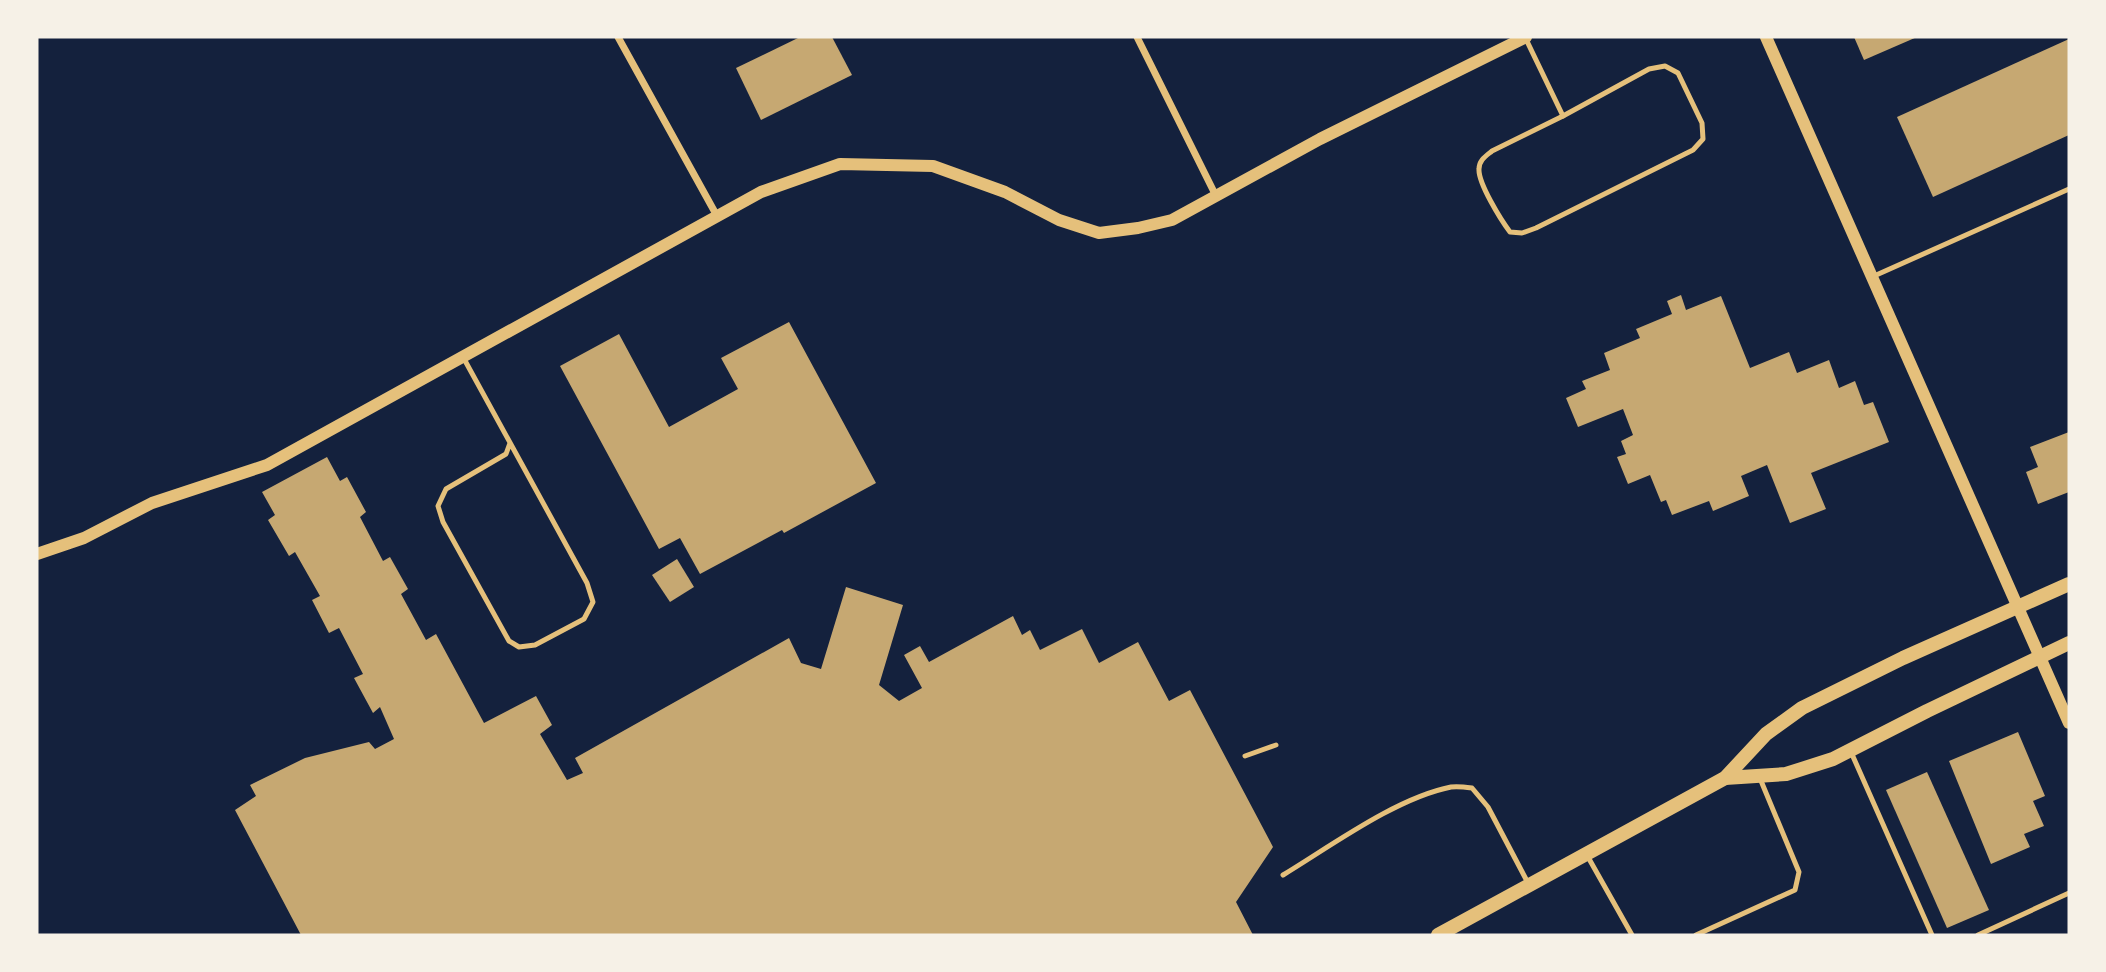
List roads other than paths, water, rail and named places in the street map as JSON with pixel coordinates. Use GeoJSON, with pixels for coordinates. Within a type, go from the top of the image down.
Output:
{"type":"FeatureCollection","features":[{"type":"Feature","properties":{"kind":"main road"},"geometry":{"type":"LineString","coordinates":[[1438,935],[1726,778],[1766,734],[1802,708],[1903,658],[2069,584]]}},
{"type":"Feature","properties":{"kind":"main road"},"geometry":{"type":"LineString","coordinates":[[1726,778],[1786,774],[1833,759],[2069,643]]}},
{"type":"Feature","properties":{"kind":"street"},"geometry":{"type":"LineString","coordinates":[[618,37],[717,216]]}},
{"type":"Feature","properties":{"kind":"street"},"geometry":{"type":"LineString","coordinates":[[1137,37],[1216,196]]}},
{"type":"Feature","properties":{"kind":"street"},"geometry":{"type":"LineString","coordinates":[[37,554],[84,538],[152,503],[267,465],[761,192],[840,164],[933,166],[1005,192],[1059,220],[1099,233],[1138,228],[1172,220],[1320,139],[1526,37]]}},
{"type":"Feature","properties":{"kind":"street"},"geometry":{"type":"LineString","coordinates":[[1766,37],[2069,723]]}},
{"type":"Feature","properties":{"kind":"lane"},"geometry":{"type":"LineString","coordinates":[[1526,37],[1563,116]]}},
{"type":"Feature","properties":{"kind":"lane"},"geometry":{"type":"LineString","coordinates":[[1665,66],[1678,73],[1702,122],[1703,139],[1693,150],[1536,228],[1522,233],[1510,232],[1483,182],[1479,171],[1482,159],[1492,151],[1563,116],[1649,69],[1665,66]]}},
{"type":"Feature","properties":{"kind":"lane"},"geometry":{"type":"LineString","coordinates":[[1872,276],[2069,189]]}},
{"type":"Feature","properties":{"kind":"lane"},"geometry":{"type":"LineString","coordinates":[[463,356],[587,583],[593,602],[584,619],[535,645],[519,647],[509,641],[443,522],[438,506],[446,489],[506,454],[510,443]]}},
{"type":"Feature","properties":{"kind":"lane"},"geometry":{"type":"LineString","coordinates":[[1245,756],[1276,745]]}},
{"type":"Feature","properties":{"kind":"lane"},"geometry":{"type":"LineString","coordinates":[[1850,749],[1932,935]]}},
{"type":"Feature","properties":{"kind":"lane"},"geometry":{"type":"LineString","coordinates":[[1696,935],[1795,890],[1799,872],[1759,775]]}},
{"type":"Feature","properties":{"kind":"lane"},"geometry":{"type":"LineString","coordinates":[[1283,875],[1391,810],[1432,792],[1454,786],[1472,788],[1488,807],[1530,885]]}},
{"type":"Feature","properties":{"kind":"lane"},"geometry":{"type":"LineString","coordinates":[[1586,854],[1632,935]]}},
{"type":"Feature","properties":{"kind":"lane"},"geometry":{"type":"LineString","coordinates":[[1979,935],[2069,893]]}}]}
